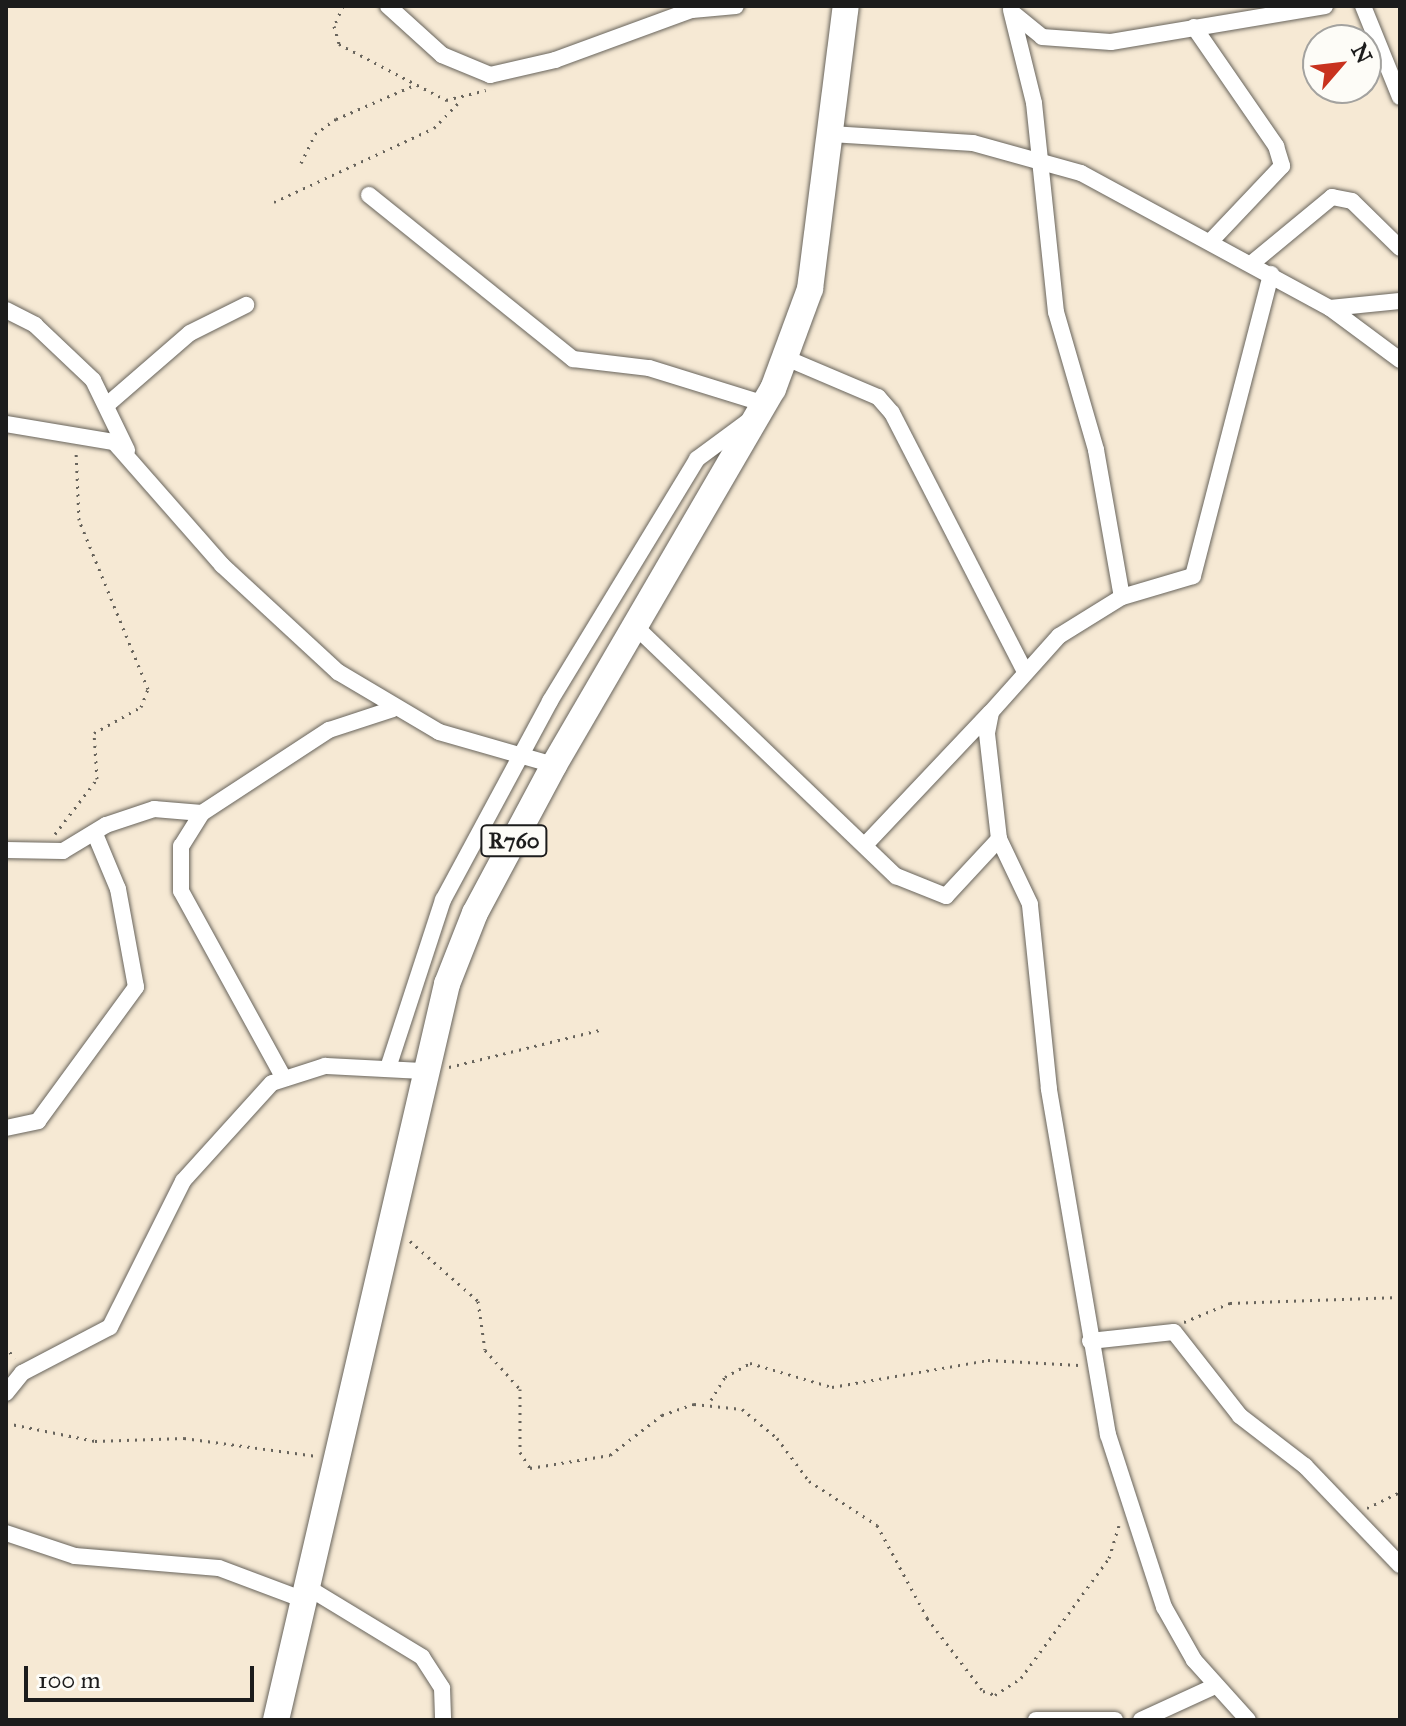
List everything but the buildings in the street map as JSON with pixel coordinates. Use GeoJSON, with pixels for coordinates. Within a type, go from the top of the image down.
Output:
{"type":"FeatureCollection","features":[{"type":"Feature","properties":{"kind":"main road","name":"R760"},"geometry":{"type":"LineString","coordinates":[[276,1720],[424,1071],[475,913],[554,765],[637,628],[762,409],[786,358],[810,289],[846,6]]}},
{"type":"Feature","properties":{"kind":"street"},"geometry":{"type":"LineString","coordinates":[[388,6],[442,55],[490,75],[555,60],[692,10],[736,6]]}},
{"type":"Feature","properties":{"kind":"street"},"geometry":{"type":"LineString","coordinates":[[1010,8],[1042,37],[1111,42],[1269,11],[1325,6]]}},
{"type":"Feature","properties":{"kind":"street"},"geometry":{"type":"LineString","coordinates":[[1363,6],[1400,97]]}},
{"type":"Feature","properties":{"kind":"street"},"geometry":{"type":"LineString","coordinates":[[1010,8],[1041,158],[1056,312],[1096,450],[1122,597]]}},
{"type":"Feature","properties":{"kind":"street"},"geometry":{"type":"LineString","coordinates":[[1194,27],[1276,146],[1282,166],[1210,242]]}},
{"type":"Feature","properties":{"kind":"street"},"geometry":{"type":"LineString","coordinates":[[831,134],[973,143],[1041,158],[1271,274],[1330,308],[1400,360]]}},
{"type":"Feature","properties":{"kind":"street"},"geometry":{"type":"LineString","coordinates":[[369,195],[573,359],[649,368],[762,409]]}},
{"type":"Feature","properties":{"kind":"street"},"geometry":{"type":"LineString","coordinates":[[1251,264],[1332,197],[1352,201],[1400,248]]}},
{"type":"Feature","properties":{"kind":"street"},"geometry":{"type":"LineString","coordinates":[[865,845],[991,712],[1024,670],[1059,636],[1122,597],[1181,583],[1195,573],[1271,274]]}},
{"type":"Feature","properties":{"kind":"street"},"geometry":{"type":"LineString","coordinates":[[1330,308],[1400,301]]}},
{"type":"Feature","properties":{"kind":"street"},"geometry":{"type":"LineString","coordinates":[[108,404],[190,333],[246,305]]}},
{"type":"Feature","properties":{"kind":"street"},"geometry":{"type":"LineString","coordinates":[[6,310],[60,347],[108,404],[128,453],[222,565],[338,672],[393,709],[519,757],[554,765]]}},
{"type":"Feature","properties":{"kind":"street"},"geometry":{"type":"LineString","coordinates":[[786,358],[878,397],[892,413],[1024,670]]}},
{"type":"Feature","properties":{"kind":"street"},"geometry":{"type":"LineString","coordinates":[[389,1065],[425,942],[519,757],[697,459],[762,409]]}},
{"type":"Feature","properties":{"kind":"street"},"geometry":{"type":"LineString","coordinates":[[6,424],[93,434],[128,453]]}},
{"type":"Feature","properties":{"kind":"street"},"geometry":{"type":"LineString","coordinates":[[637,628],[896,876],[946,896],[999,839]]}},
{"type":"Feature","properties":{"kind":"street"},"geometry":{"type":"LineString","coordinates":[[282,1075],[184,901],[181,846],[202,813],[329,730],[393,709]]}},
{"type":"Feature","properties":{"kind":"street"},"geometry":{"type":"LineString","coordinates":[[991,712],[999,839],[1030,904],[1049,1089],[1090,1341],[1091,1366],[1125,1489],[1164,1607],[1215,1686],[1248,1720]]}},
{"type":"Feature","properties":{"kind":"street"},"geometry":{"type":"LineString","coordinates":[[6,850],[49,852],[154,809],[202,813]]}},
{"type":"Feature","properties":{"kind":"street"},"geometry":{"type":"LineString","coordinates":[[6,1128],[38,1121],[136,987],[118,889],[95,834]]}},
{"type":"Feature","properties":{"kind":"street"},"geometry":{"type":"LineString","coordinates":[[6,1393],[29,1368],[110,1327],[183,1181],[282,1075],[389,1065],[424,1071]]}},
{"type":"Feature","properties":{"kind":"street"},"geometry":{"type":"LineString","coordinates":[[1090,1341],[1165,1329],[1181,1337],[1240,1416],[1353,1515],[1400,1565]]}},
{"type":"Feature","properties":{"kind":"street"},"geometry":{"type":"LineString","coordinates":[[6,1533],[75,1556],[219,1568],[305,1594],[422,1657],[442,1688],[443,1720]]}},
{"type":"Feature","properties":{"kind":"street"},"geometry":{"type":"LineString","coordinates":[[1141,1720],[1215,1686]]}},
{"type":"Feature","properties":{"kind":"street"},"geometry":{"type":"LineString","coordinates":[[1036,1720],[1115,1720]]}},
{"type":"Feature","properties":{"kind":"path"},"geometry":{"type":"LineString","coordinates":[[343,6],[334,26],[339,44],[415,85],[461,100]]}},
{"type":"Feature","properties":{"kind":"path"},"geometry":{"type":"LineString","coordinates":[[301,163],[315,134],[336,119],[415,85]]}},
{"type":"Feature","properties":{"kind":"path"},"geometry":{"type":"LineString","coordinates":[[274,202],[434,128],[461,100],[493,86]]}},
{"type":"Feature","properties":{"kind":"path"},"geometry":{"type":"LineString","coordinates":[[49,852],[59,820],[82,806],[97,779],[94,733],[147,699],[139,655],[74,497],[73,458],[93,434]]}},
{"type":"Feature","properties":{"kind":"path"},"geometry":{"type":"LineString","coordinates":[[424,1071],[506,1058],[600,1030]]}},
{"type":"Feature","properties":{"kind":"path"},"geometry":{"type":"LineString","coordinates":[[389,1235],[419,1247],[478,1301],[485,1350],[520,1389],[520,1452],[530,1468],[610,1455],[662,1415],[710,1401],[762,1423],[809,1481],[877,1525],[927,1618],[983,1691],[995,1695],[1021,1678],[1109,1558],[1125,1489]]}},
{"type":"Feature","properties":{"kind":"path"},"geometry":{"type":"LineString","coordinates":[[1165,1329],[1230,1303],[1400,1297]]}},
{"type":"Feature","properties":{"kind":"path"},"geometry":{"type":"LineString","coordinates":[[710,1401],[725,1377],[750,1363],[828,1387],[988,1360],[1091,1366]]}},
{"type":"Feature","properties":{"kind":"path"},"geometry":{"type":"LineString","coordinates":[[6,1423],[95,1441],[184,1438],[337,1458]]}},
{"type":"Feature","properties":{"kind":"path"},"geometry":{"type":"LineString","coordinates":[[1353,1515],[1400,1492]]}}]}
